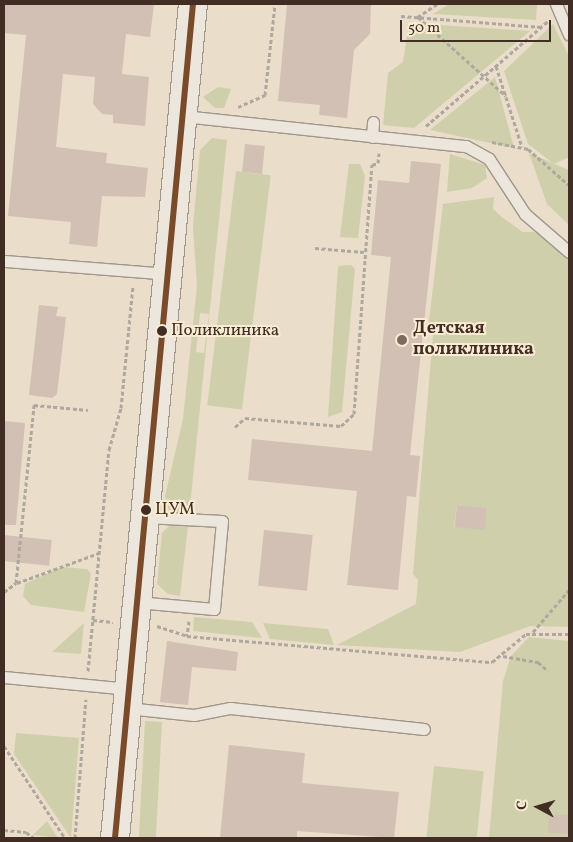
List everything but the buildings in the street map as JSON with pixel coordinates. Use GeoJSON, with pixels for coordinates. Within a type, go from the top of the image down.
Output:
{"type":"FeatureCollection","features":[{"type":"Feature","properties":{"kind":"main road"},"geometry":{"type":"LineString","coordinates":[[115,838],[193,4]]}},
{"type":"Feature","properties":{"kind":"lane"},"geometry":{"type":"LineString","coordinates":[[556,7],[569,34]]}},
{"type":"Feature","properties":{"kind":"lane"},"geometry":{"type":"LineString","coordinates":[[183,116],[478,150],[489,159],[526,214],[569,252]]}},
{"type":"Feature","properties":{"kind":"lane"},"geometry":{"type":"LineString","coordinates":[[372,137],[373,122]]}},
{"type":"Feature","properties":{"kind":"lane"},"geometry":{"type":"LineString","coordinates":[[4,261],[168,274]]}},
{"type":"Feature","properties":{"kind":"lane"},"geometry":{"type":"LineString","coordinates":[[138,602],[214,609],[222,520],[145,517]]}},
{"type":"Feature","properties":{"kind":"lane"},"geometry":{"type":"LineString","coordinates":[[4,677],[128,698],[194,715],[230,708],[424,729]]}},
{"type":"Feature","properties":{"kind":"path"},"geometry":{"type":"LineString","coordinates":[[237,110],[242,101],[264,95],[275,4]]}},
{"type":"Feature","properties":{"kind":"path"},"geometry":{"type":"LineString","coordinates":[[418,18],[437,4]]}},
{"type":"Feature","properties":{"kind":"path"},"geometry":{"type":"LineString","coordinates":[[420,131],[542,27],[556,7]]}},
{"type":"Feature","properties":{"kind":"path"},"geometry":{"type":"LineString","coordinates":[[400,16],[542,27]]}},
{"type":"Feature","properties":{"kind":"path"},"geometry":{"type":"LineString","coordinates":[[418,18],[506,96]]}},
{"type":"Feature","properties":{"kind":"path"},"geometry":{"type":"LineString","coordinates":[[496,66],[522,146],[569,185]]}},
{"type":"Feature","properties":{"kind":"path"},"geometry":{"type":"LineString","coordinates":[[235,427],[245,418],[341,426],[350,422],[354,414],[368,269],[364,252],[372,165],[378,163],[380,147]]}},
{"type":"Feature","properties":{"kind":"path"},"geometry":{"type":"LineString","coordinates":[[315,248],[364,252]]}},
{"type":"Feature","properties":{"kind":"path"},"geometry":{"type":"LineString","coordinates":[[88,677],[99,553],[134,280]]}},
{"type":"Feature","properties":{"kind":"path"},"geometry":{"type":"LineString","coordinates":[[16,583],[34,405],[88,410]]}},
{"type":"Feature","properties":{"kind":"path"},"geometry":{"type":"LineString","coordinates":[[4,592],[16,583],[99,553]]}},
{"type":"Feature","properties":{"kind":"path"},"geometry":{"type":"LineString","coordinates":[[154,626],[187,636],[492,662],[533,632],[569,590]]}},
{"type":"Feature","properties":{"kind":"path"},"geometry":{"type":"LineString","coordinates":[[563,599],[569,598]]}},
{"type":"Feature","properties":{"kind":"path"},"geometry":{"type":"LineString","coordinates":[[187,636],[190,613]]}},
{"type":"Feature","properties":{"kind":"path"},"geometry":{"type":"LineString","coordinates":[[93,620],[113,622]]}},
{"type":"Feature","properties":{"kind":"path"},"geometry":{"type":"LineString","coordinates":[[533,632],[569,634]]}},
{"type":"Feature","properties":{"kind":"path"},"geometry":{"type":"LineString","coordinates":[[502,656],[538,662],[548,671]]}},
{"type":"Feature","properties":{"kind":"path"},"geometry":{"type":"LineString","coordinates":[[75,838],[87,692]]}},
{"type":"Feature","properties":{"kind":"path"},"geometry":{"type":"LineString","coordinates":[[4,746],[65,838]]}},
{"type":"Feature","properties":{"kind":"path"},"geometry":{"type":"LineString","coordinates":[[4,830],[26,832],[34,838]]}},
{"type":"Feature","properties":{"kind":"path"},"geometry":{"type":"LineString","coordinates":[[25,838],[26,832]]}},
{"type":"Feature","properties":{"kind":"green space"},"geometry":{"type":"Polygon","coordinates":[[[449,4],[537,4],[536,20],[433,14],[449,4]]]}},
{"type":"Feature","properties":{"kind":"green space"},"geometry":{"type":"Polygon","coordinates":[[[409,23],[530,31],[414,128],[383,125],[388,73],[403,62],[409,23]]]}},
{"type":"Feature","properties":{"kind":"green space"},"geometry":{"type":"Polygon","coordinates":[[[553,24],[569,56],[569,157],[554,164],[528,144],[504,71],[553,24]]]}},
{"type":"Feature","properties":{"kind":"green space"},"geometry":{"type":"Polygon","coordinates":[[[495,77],[514,148],[430,130],[495,77]]]}},
{"type":"Feature","properties":{"kind":"green space"},"geometry":{"type":"Polygon","coordinates":[[[218,87],[231,89],[224,108],[215,108],[203,97],[218,87]]]}},
{"type":"Feature","properties":{"kind":"green space"},"geometry":{"type":"Polygon","coordinates":[[[212,138],[227,140],[190,507],[181,516],[170,515],[165,496],[183,419],[197,286],[193,226],[200,150],[212,138]],[[200,313],[196,352],[204,353],[209,314],[200,313]]]}},
{"type":"Feature","properties":{"kind":"green space"},"geometry":{"type":"Polygon","coordinates":[[[529,153],[569,170],[569,225],[547,204],[529,153]]]}},
{"type":"Feature","properties":{"kind":"green space"},"geometry":{"type":"Polygon","coordinates":[[[450,154],[485,165],[487,178],[472,188],[447,192],[450,154]]]}},
{"type":"Feature","properties":{"kind":"green space"},"geometry":{"type":"Polygon","coordinates":[[[349,164],[360,164],[365,176],[358,238],[340,237],[349,164]]]}},
{"type":"Feature","properties":{"kind":"green space"},"geometry":{"type":"Polygon","coordinates":[[[236,171],[271,175],[242,410],[207,405],[236,171]]]}},
{"type":"Feature","properties":{"kind":"green space"},"geometry":{"type":"Polygon","coordinates":[[[494,197],[493,209],[503,218],[523,232],[535,232],[569,258],[569,627],[530,626],[460,652],[337,645],[416,604],[418,580],[413,574],[433,334],[428,329],[443,204],[494,197]],[[457,505],[454,527],[487,509],[457,505]]]}},
{"type":"Feature","properties":{"kind":"green space"},"geometry":{"type":"Polygon","coordinates":[[[351,265],[355,269],[342,412],[328,417],[338,266],[351,265]]]}},
{"type":"Feature","properties":{"kind":"green space"},"geometry":{"type":"Polygon","coordinates":[[[171,524],[188,525],[180,596],[168,594],[157,584],[162,533],[171,524]]]}},
{"type":"Feature","properties":{"kind":"green space"},"geometry":{"type":"Polygon","coordinates":[[[61,567],[87,569],[91,574],[84,612],[31,605],[23,596],[25,584],[61,567]]]}},
{"type":"Feature","properties":{"kind":"green space"},"geometry":{"type":"Polygon","coordinates":[[[194,617],[252,622],[262,638],[193,631],[194,617]]]}},
{"type":"Feature","properties":{"kind":"green space"},"geometry":{"type":"Polygon","coordinates":[[[84,623],[81,654],[52,652],[84,623]]]}},
{"type":"Feature","properties":{"kind":"green space"},"geometry":{"type":"Polygon","coordinates":[[[263,623],[328,629],[334,645],[270,639],[263,623]]]}},
{"type":"Feature","properties":{"kind":"green space"},"geometry":{"type":"Polygon","coordinates":[[[529,637],[569,641],[569,838],[489,838],[503,681],[511,656],[529,637]]]}},
{"type":"Feature","properties":{"kind":"green space"},"geometry":{"type":"Polygon","coordinates":[[[145,721],[162,722],[156,838],[139,838],[145,721]]]}},
{"type":"Feature","properties":{"kind":"green space"},"geometry":{"type":"Polygon","coordinates":[[[16,733],[79,738],[71,838],[14,754],[16,733]]]}},
{"type":"Feature","properties":{"kind":"green space"},"geometry":{"type":"Polygon","coordinates":[[[434,766],[484,771],[477,838],[426,838],[434,766]]]}},
{"type":"Feature","properties":{"kind":"green space"},"geometry":{"type":"Polygon","coordinates":[[[47,821],[58,838],[33,835],[47,821]]]}},
{"type":"Feature","properties":{"kind":"transit line"},"geometry":{"type":"LineString","coordinates":[[115,838],[193,4]]}},
{"type":"Feature","properties":{"kind":"place","name":"Поликлиника"},"geometry":{"type":"Point","coordinates":[162,331]}},
{"type":"Feature","properties":{"kind":"place","name":"Детская поликлиника"},"geometry":{"type":"Point","coordinates":[402,340]}},
{"type":"Feature","properties":{"kind":"place","name":"ЦУМ"},"geometry":{"type":"Point","coordinates":[146,510]}}]}
